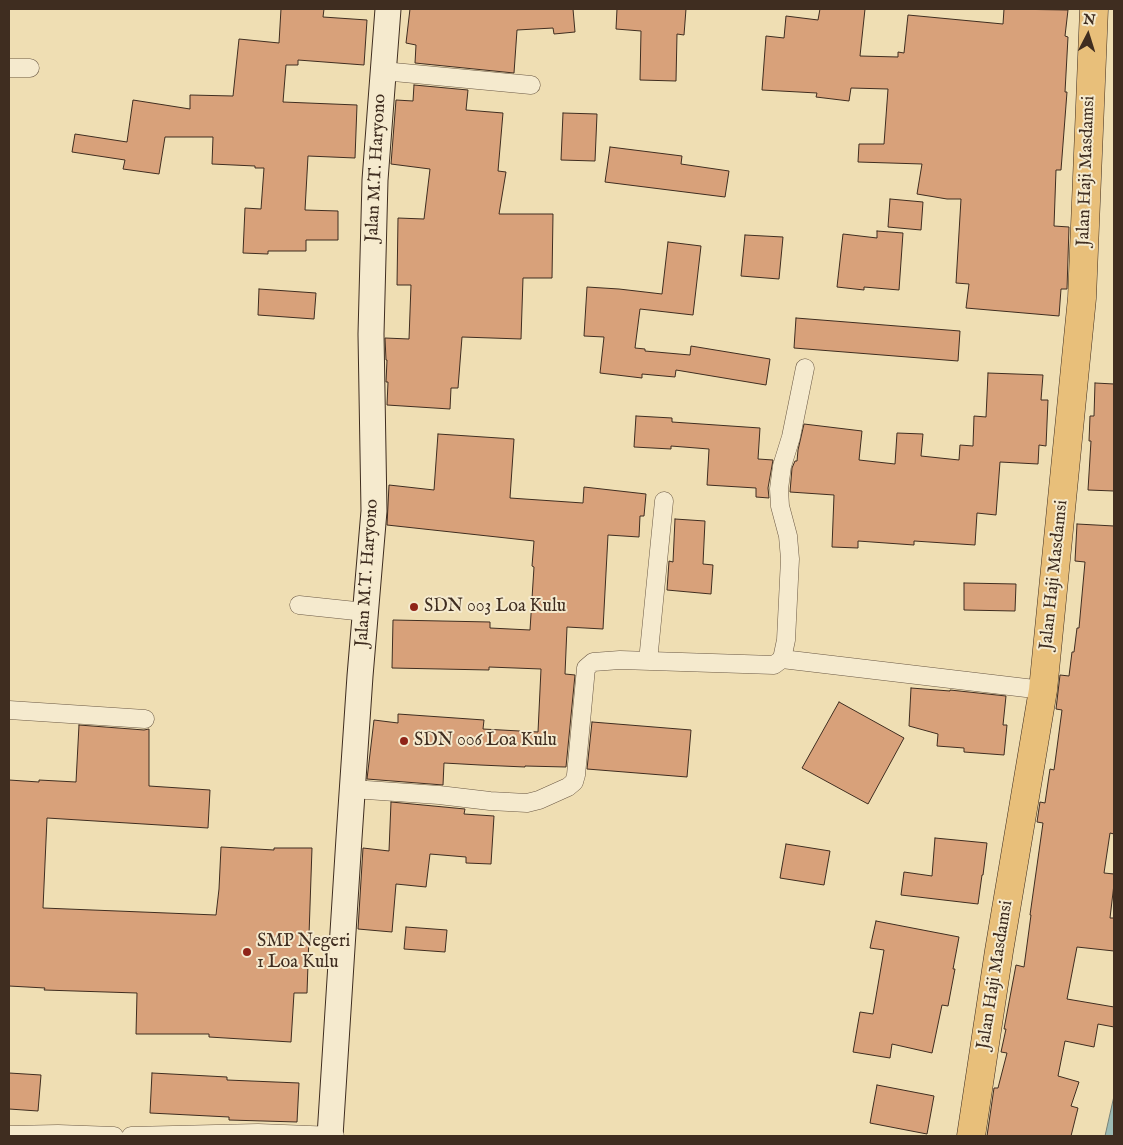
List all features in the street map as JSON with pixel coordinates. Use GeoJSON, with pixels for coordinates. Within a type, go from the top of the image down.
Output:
{"type":"FeatureCollection","features":[{"type":"Feature","properties":{"kind":"highway","name":"Jalan Haji Masdamsi"},"geometry":{"type":"LineString","coordinates":[[971,1136],[999,951],[1043,690],[1082,298],[1094,9]]}},
{"type":"Feature","properties":{"kind":"street","name":"Jalan M.T. Haryono"},"geometry":{"type":"LineString","coordinates":[[330,1136],[352,789],[374,511],[371,334],[375,180],[388,9]]}},
{"type":"Feature","properties":{"kind":"street"},"geometry":{"type":"LineString","coordinates":[[9,68],[30,68]]}},
{"type":"Feature","properties":{"kind":"street"},"geometry":{"type":"LineString","coordinates":[[383,71],[532,85]]}},
{"type":"Feature","properties":{"kind":"street"},"geometry":{"type":"LineString","coordinates":[[352,789],[439,795],[490,801],[527,803],[539,800],[568,787],[574,782],[586,668],[593,662],[620,660],[774,665],[782,658],[786,640],[790,559],[788,536],[780,506],[779,489],[782,466],[791,437],[805,368]]}},
{"type":"Feature","properties":{"kind":"street"},"geometry":{"type":"LineString","coordinates":[[648,661],[664,501]]}},
{"type":"Feature","properties":{"kind":"street"},"geometry":{"type":"LineString","coordinates":[[299,605],[365,612]]}},
{"type":"Feature","properties":{"kind":"street"},"geometry":{"type":"LineString","coordinates":[[782,658],[1043,690]]}},
{"type":"Feature","properties":{"kind":"street"},"geometry":{"type":"LineString","coordinates":[[9,710],[145,719]]}},
{"type":"Feature","properties":{"kind":"street"},"geometry":{"type":"LineString","coordinates":[[131,1136],[258,1132],[335,1136]]}},
{"type":"Feature","properties":{"kind":"street"},"geometry":{"type":"LineString","coordinates":[[9,1134],[114,1136]]}},
{"type":"Feature","properties":{"kind":"water"},"geometry":{"type":"Polygon","coordinates":[[[1114,1096],[1114,1136],[1105,1136],[1114,1096]]]}},
{"type":"Feature","properties":{"kind":"building"},"geometry":{"type":"Polygon","coordinates":[[[281,9],[324,9],[323,17],[367,20],[364,65],[298,60],[298,65],[286,65],[283,102],[357,105],[355,158],[308,156],[305,210],[338,211],[338,240],[306,240],[306,251],[268,251],[268,254],[243,253],[245,208],[261,209],[264,168],[212,164],[213,137],[165,137],[159,174],[123,169],[125,160],[72,152],[75,134],[127,142],[133,100],[190,109],[190,95],[233,96],[239,39],[279,43],[281,9]]]}},
{"type":"Feature","properties":{"kind":"building"},"geometry":{"type":"Polygon","coordinates":[[[410,9],[573,9],[575,32],[554,34],[553,28],[517,30],[514,73],[415,63],[416,45],[406,43],[410,9]]]}},
{"type":"Feature","properties":{"kind":"building"},"geometry":{"type":"Polygon","coordinates":[[[617,9],[686,9],[684,35],[677,34],[676,81],[640,80],[641,31],[616,29],[617,9]]]}},
{"type":"Feature","properties":{"kind":"building"},"geometry":{"type":"Polygon","coordinates":[[[820,9],[865,9],[860,56],[898,57],[898,52],[904,53],[908,15],[1003,24],[1004,9],[1068,10],[1065,36],[1068,37],[1065,92],[1067,92],[1061,170],[1056,170],[1054,226],[1069,227],[1067,289],[1061,289],[1059,316],[966,308],[969,284],[956,283],[961,199],[947,199],[917,194],[922,164],[858,162],[859,144],[884,144],[888,89],[851,88],[849,101],[816,97],[817,93],[762,90],[766,36],[784,38],[786,16],[818,20],[820,9]]]}},
{"type":"Feature","properties":{"kind":"building"},"geometry":{"type":"Polygon","coordinates":[[[414,85],[468,90],[466,110],[503,113],[498,171],[506,172],[499,214],[553,214],[552,278],[523,278],[521,339],[462,337],[458,388],[451,388],[450,409],[387,405],[388,382],[386,382],[385,338],[409,339],[411,285],[397,285],[398,218],[424,219],[430,169],[391,164],[396,100],[413,101],[414,85]]]}},
{"type":"Feature","properties":{"kind":"building"},"geometry":{"type":"Polygon","coordinates":[[[563,113],[597,114],[595,161],[561,160],[563,113]]]}},
{"type":"Feature","properties":{"kind":"building"},"geometry":{"type":"Polygon","coordinates":[[[610,147],[682,156],[681,164],[729,171],[725,197],[605,182],[610,147]]]}},
{"type":"Feature","properties":{"kind":"building"},"geometry":{"type":"Polygon","coordinates":[[[890,199],[923,202],[921,230],[888,227],[890,199]]]}},
{"type":"Feature","properties":{"kind":"building"},"geometry":{"type":"Polygon","coordinates":[[[877,231],[903,233],[899,290],[864,287],[864,290],[837,287],[843,234],[877,238],[877,231]]]}},
{"type":"Feature","properties":{"kind":"building"},"geometry":{"type":"Polygon","coordinates":[[[745,235],[783,237],[779,279],[741,276],[745,235]]]}},
{"type":"Feature","properties":{"kind":"building"},"geometry":{"type":"Polygon","coordinates":[[[668,242],[701,246],[693,315],[640,309],[635,348],[645,349],[645,351],[690,355],[691,346],[770,359],[766,385],[676,370],[675,377],[642,374],[642,378],[600,373],[604,337],[584,336],[587,287],[662,294],[668,242]]]}},
{"type":"Feature","properties":{"kind":"building"},"geometry":{"type":"Polygon","coordinates":[[[259,289],[316,293],[314,319],[258,315],[259,289]]]}},
{"type":"Feature","properties":{"kind":"building"},"geometry":{"type":"Polygon","coordinates":[[[796,318],[960,331],[958,361],[794,348],[796,318]]]}},
{"type":"Feature","properties":{"kind":"building"},"geometry":{"type":"Polygon","coordinates":[[[988,373],[1043,375],[1041,400],[1048,400],[1046,446],[1039,445],[1038,464],[1000,462],[996,515],[977,513],[975,545],[914,541],[914,545],[858,541],[858,548],[832,547],[834,495],[790,492],[792,468],[795,461],[797,461],[804,424],[862,431],[859,460],[895,464],[897,433],[923,434],[921,456],[959,460],[960,445],[973,446],[974,416],[986,417],[988,373]]]}},
{"type":"Feature","properties":{"kind":"building"},"geometry":{"type":"Polygon","coordinates":[[[1095,383],[1114,384],[1114,491],[1088,490],[1091,441],[1089,441],[1090,416],[1094,416],[1095,383]]]}},
{"type":"Feature","properties":{"kind":"building"},"geometry":{"type":"Polygon","coordinates":[[[636,416],[672,418],[672,422],[760,428],[758,459],[773,460],[768,488],[769,498],[756,497],[756,488],[707,485],[709,449],[671,446],[671,449],[634,447],[636,416]]]}},
{"type":"Feature","properties":{"kind":"building"},"geometry":{"type":"Polygon","coordinates":[[[438,434],[514,439],[510,498],[583,503],[584,487],[646,494],[644,516],[640,516],[639,537],[608,535],[603,629],[567,627],[565,674],[575,675],[566,767],[444,763],[443,785],[367,779],[374,720],[398,723],[398,714],[484,720],[483,729],[538,732],[541,669],[489,667],[489,670],[392,668],[393,620],[490,622],[490,628],[530,630],[534,541],[387,525],[389,485],[434,490],[438,434]]]}},
{"type":"Feature","properties":{"kind":"building"},"geometry":{"type":"Polygon","coordinates":[[[675,519],[705,521],[703,564],[713,565],[711,594],[667,590],[669,561],[673,562],[675,519]]]}},
{"type":"Feature","properties":{"kind":"building"},"geometry":{"type":"Polygon","coordinates":[[[1077,524],[1114,526],[1114,834],[1110,833],[1104,873],[1114,874],[1110,918],[1114,918],[1114,951],[1077,947],[1067,999],[1114,1007],[1114,1027],[1098,1024],[1094,1047],[1065,1041],[1058,1076],[1079,1082],[1071,1106],[1078,1108],[1071,1136],[987,1136],[994,1088],[998,1088],[1007,1053],[1001,1052],[1016,965],[1024,967],[1043,823],[1037,822],[1040,802],[1045,803],[1050,769],[1054,770],[1062,710],[1056,709],[1060,675],[1069,676],[1077,628],[1079,628],[1085,562],[1075,561],[1077,524]]]}},
{"type":"Feature","properties":{"kind":"building"},"geometry":{"type":"Polygon","coordinates":[[[964,583],[1016,584],[1015,611],[964,610],[964,583]]]}},
{"type":"Feature","properties":{"kind":"building"},"geometry":{"type":"Polygon","coordinates":[[[911,688],[1006,696],[1003,725],[1007,725],[1004,755],[964,752],[964,748],[937,746],[938,734],[909,726],[911,688]]]}},
{"type":"Feature","properties":{"kind":"building"},"geometry":{"type":"Polygon","coordinates":[[[839,702],[904,738],[868,804],[802,768],[839,702]]]}},
{"type":"Feature","properties":{"kind":"building"},"geometry":{"type":"Polygon","coordinates":[[[592,722],[691,730],[687,777],[587,769],[592,722]]]}},
{"type":"Feature","properties":{"kind":"building"},"geometry":{"type":"Polygon","coordinates":[[[79,725],[149,729],[149,786],[210,790],[208,828],[47,818],[43,908],[216,915],[221,847],[274,850],[274,848],[312,848],[307,993],[294,993],[291,1042],[209,1037],[209,1034],[136,1034],[137,993],[44,990],[45,988],[9,986],[9,780],[76,782],[79,725]]]}},
{"type":"Feature","properties":{"kind":"building"},"geometry":{"type":"Polygon","coordinates":[[[391,802],[465,809],[464,814],[494,816],[491,864],[466,863],[466,857],[430,854],[426,887],[396,884],[392,932],[358,929],[363,848],[389,851],[391,802]]]}},
{"type":"Feature","properties":{"kind":"building"},"geometry":{"type":"Polygon","coordinates":[[[935,838],[987,843],[978,904],[901,895],[904,872],[932,876],[935,838]]]}},
{"type":"Feature","properties":{"kind":"building"},"geometry":{"type":"Polygon","coordinates":[[[786,844],[830,851],[824,885],[780,878],[786,844]]]}},
{"type":"Feature","properties":{"kind":"building"},"geometry":{"type":"Polygon","coordinates":[[[876,921],[959,937],[948,1006],[942,1005],[932,1053],[892,1044],[890,1058],[853,1052],[860,1012],[873,1014],[884,950],[870,948],[876,921]]]}},
{"type":"Feature","properties":{"kind":"building"},"geometry":{"type":"Polygon","coordinates":[[[406,927],[447,930],[445,952],[404,949],[406,927]]]}},
{"type":"Feature","properties":{"kind":"building"},"geometry":{"type":"Polygon","coordinates":[[[9,1073],[41,1075],[38,1111],[9,1109],[9,1073]]]}},
{"type":"Feature","properties":{"kind":"building"},"geometry":{"type":"Polygon","coordinates":[[[152,1073],[227,1077],[227,1080],[299,1083],[297,1122],[229,1120],[229,1117],[150,1113],[152,1073]]]}},
{"type":"Feature","properties":{"kind":"building"},"geometry":{"type":"Polygon","coordinates":[[[877,1085],[934,1096],[927,1134],[870,1123],[877,1085]]]}},
{"type":"Feature","properties":{"kind":"place","name":"SDN 003 Loa Kulu"},"geometry":{"type":"Point","coordinates":[414,607]}},
{"type":"Feature","properties":{"kind":"place","name":"SDN 006 Loa Kulu"},"geometry":{"type":"Point","coordinates":[404,741]}},
{"type":"Feature","properties":{"kind":"place","name":"SMP Negeri 1 Loa Kulu"},"geometry":{"type":"Point","coordinates":[247,952]}}]}
